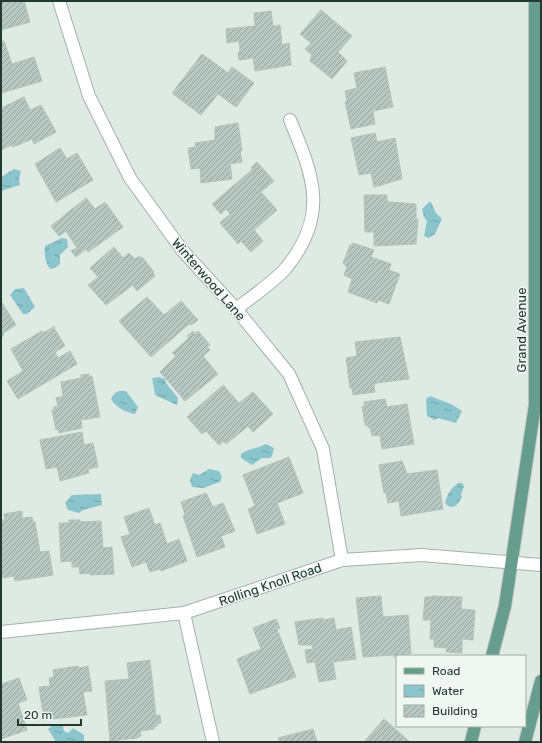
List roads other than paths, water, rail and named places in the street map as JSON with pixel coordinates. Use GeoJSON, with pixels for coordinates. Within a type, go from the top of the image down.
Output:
{"type":"FeatureCollection","features":[{"type":"Feature","properties":{"kind":"main road","name":"Grand Avenue"},"geometry":{"type":"LineString","coordinates":[[492,655],[505,606],[510,563],[519,518],[535,406],[535,1]]}},
{"type":"Feature","properties":{"kind":"main road"},"geometry":{"type":"LineString","coordinates":[[525,742],[541,681]]}},
{"type":"Feature","properties":{"kind":"main road"},"geometry":{"type":"LineString","coordinates":[[470,742],[475,727]]}},
{"type":"Feature","properties":{"kind":"street","name":"Winterwood Lane"},"geometry":{"type":"LineString","coordinates":[[60,1],[89,96],[130,178],[182,250],[236,309],[289,374],[323,449],[342,560]]}},
{"type":"Feature","properties":{"kind":"street"},"geometry":{"type":"LineString","coordinates":[[236,309],[285,269],[308,234],[315,196],[307,160],[290,120]]}},
{"type":"Feature","properties":{"kind":"street","name":"Rolling Knoll Road"},"geometry":{"type":"LineString","coordinates":[[1,632],[184,613],[342,560],[422,555],[541,565]]}},
{"type":"Feature","properties":{"kind":"street"},"geometry":{"type":"LineString","coordinates":[[184,613],[213,742]]}},
{"type":"Feature","properties":{"kind":"water"},"geometry":{"type":"Polygon","coordinates":[[[14,169],[21,171],[19,179],[20,185],[1,191],[1,177],[14,169]]]}},
{"type":"Feature","properties":{"kind":"water"},"geometry":{"type":"Polygon","coordinates":[[[429,202],[431,202],[436,213],[442,219],[435,234],[429,238],[424,236],[427,221],[424,217],[422,209],[429,202]]]}},
{"type":"Feature","properties":{"kind":"water"},"geometry":{"type":"Polygon","coordinates":[[[62,238],[67,239],[68,247],[60,255],[60,264],[55,268],[50,269],[45,258],[45,246],[62,238]]]}},
{"type":"Feature","properties":{"kind":"water"},"geometry":{"type":"Polygon","coordinates":[[[24,288],[35,307],[27,314],[23,314],[10,295],[15,289],[24,288]]]}},
{"type":"Feature","properties":{"kind":"water"},"geometry":{"type":"Polygon","coordinates":[[[159,377],[165,379],[166,383],[178,398],[177,405],[155,395],[152,378],[159,377]]]}},
{"type":"Feature","properties":{"kind":"water"},"geometry":{"type":"Polygon","coordinates":[[[119,391],[126,391],[138,407],[135,414],[115,405],[111,399],[115,393],[119,391]]]}},
{"type":"Feature","properties":{"kind":"water"},"geometry":{"type":"Polygon","coordinates":[[[430,396],[451,404],[462,411],[456,423],[438,418],[435,420],[427,416],[426,399],[430,396]]]}},
{"type":"Feature","properties":{"kind":"water"},"geometry":{"type":"Polygon","coordinates":[[[266,444],[274,448],[270,458],[262,458],[252,465],[241,458],[241,454],[244,452],[266,444]]]}},
{"type":"Feature","properties":{"kind":"water"},"geometry":{"type":"Polygon","coordinates":[[[209,469],[219,471],[222,477],[220,482],[203,488],[192,487],[190,480],[193,473],[199,475],[209,469]]]}},
{"type":"Feature","properties":{"kind":"water"},"geometry":{"type":"Polygon","coordinates":[[[458,483],[462,483],[464,486],[461,495],[462,497],[455,506],[450,507],[445,503],[448,494],[458,483]]]}},
{"type":"Feature","properties":{"kind":"water"},"geometry":{"type":"Polygon","coordinates":[[[101,494],[102,505],[83,510],[79,513],[68,510],[65,503],[72,495],[101,494]]]}},
{"type":"Feature","properties":{"kind":"water"},"geometry":{"type":"Polygon","coordinates":[[[54,724],[63,726],[64,731],[68,733],[73,728],[84,735],[84,742],[56,742],[48,729],[54,724]]]}}]}
